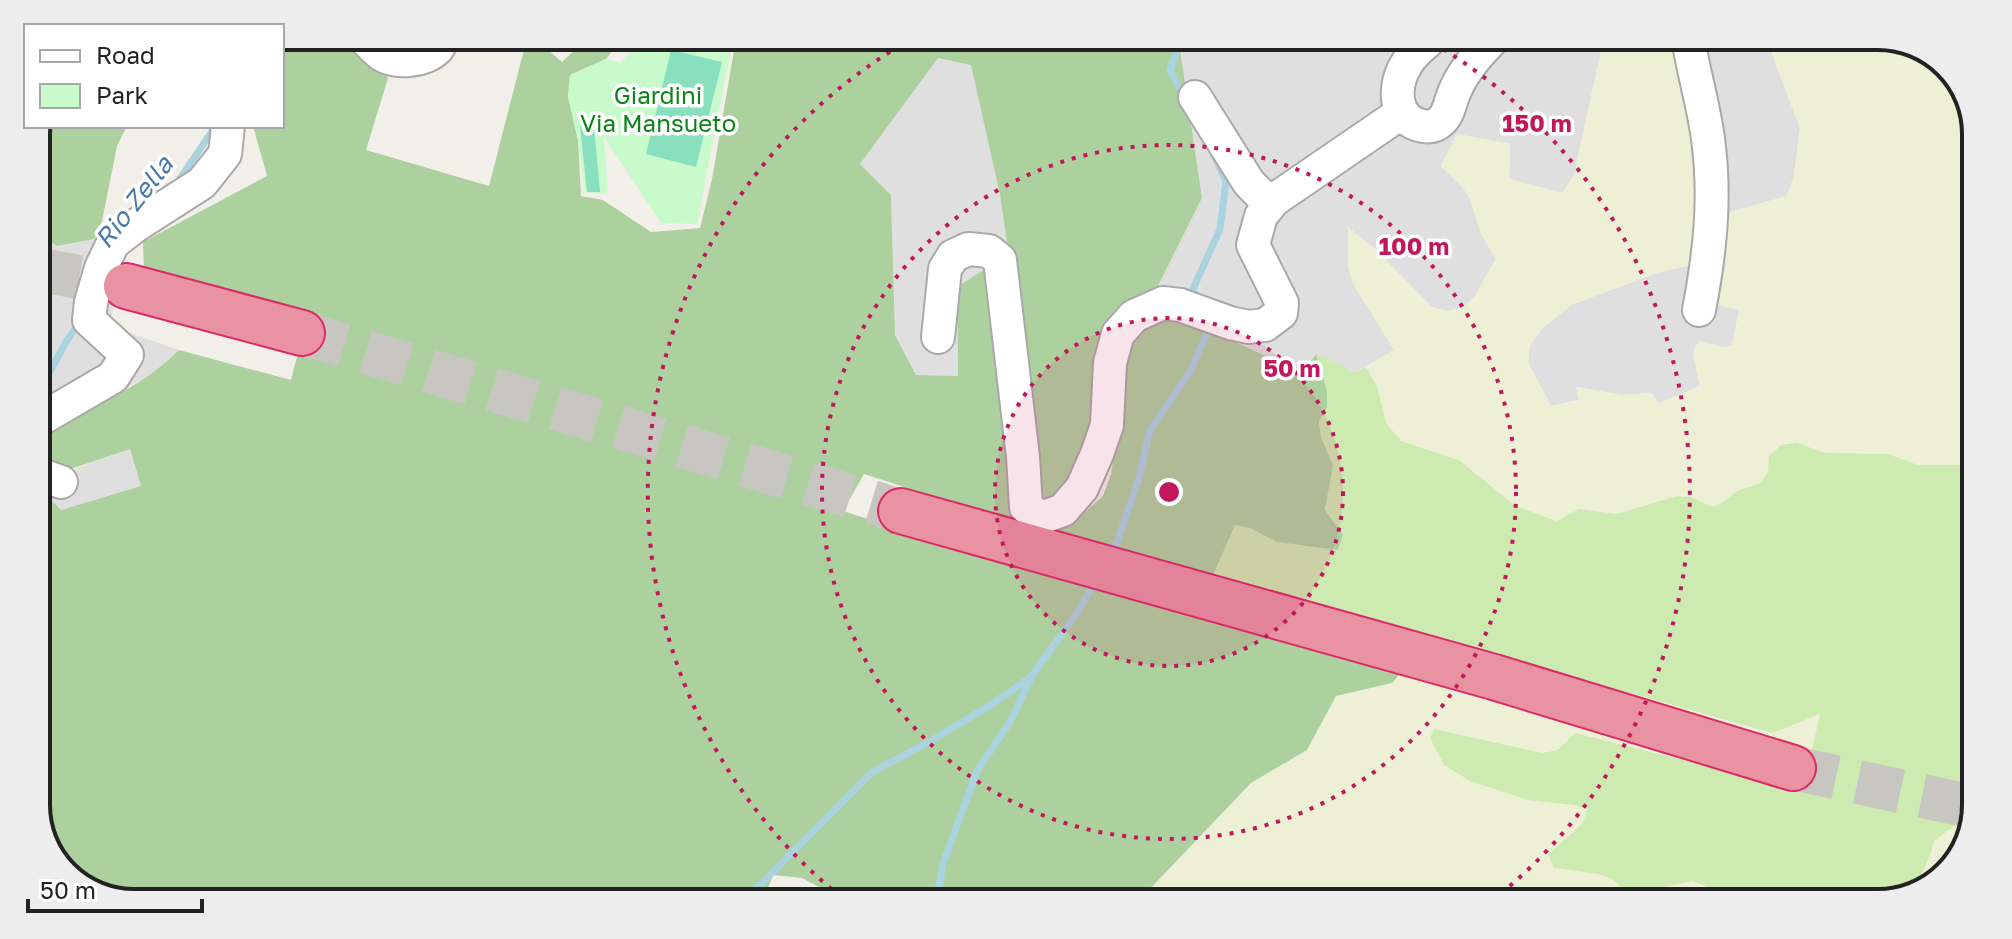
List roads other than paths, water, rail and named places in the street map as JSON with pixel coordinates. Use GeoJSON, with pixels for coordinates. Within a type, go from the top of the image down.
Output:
{"type":"FeatureCollection","features":[{"type":"Feature","properties":{"kind":"highway"},"geometry":{"type":"LineString","coordinates":[[126,286],[302,333]]}},
{"type":"Feature","properties":{"kind":"highway"},"geometry":{"type":"LineString","coordinates":[[901,511],[1494,677],[1793,768]]}},
{"type":"Feature","properties":{"kind":"street"},"geometry":{"type":"LineString","coordinates":[[377,50],[389,58],[403,61],[424,57],[435,50]]}},
{"type":"Feature","properties":{"kind":"street"},"geometry":{"type":"LineString","coordinates":[[1418,50],[1403,69],[1397,96],[1401,113],[1411,122],[1423,126],[1440,122],[1448,112],[1470,63],[1482,50]]}},
{"type":"Feature","properties":{"kind":"street"},"geometry":{"type":"LineString","coordinates":[[1690,50],[1708,137],[1713,196],[1707,268],[1699,310]]}},
{"type":"Feature","properties":{"kind":"street"},"geometry":{"type":"LineString","coordinates":[[1195,97],[1249,183],[1263,197],[1274,200]]}},
{"type":"Feature","properties":{"kind":"street"},"geometry":{"type":"LineString","coordinates":[[938,337],[945,269],[953,256],[968,249],[989,251],[1000,260],[1026,507],[1041,518],[1063,510],[1082,488],[1107,425],[1110,363],[1118,334],[1134,316],[1163,303],[1180,305],[1249,327],[1265,325],[1281,313],[1282,303],[1253,245],[1261,216],[1274,200],[1401,113]]}},
{"type":"Feature","properties":{"kind":"street"},"geometry":{"type":"LineString","coordinates":[[50,414],[113,377],[127,355],[89,320],[101,268],[113,243],[202,183],[225,154],[228,128]]}},
{"type":"Feature","properties":{"kind":"waterway"},"geometry":{"type":"LineString","coordinates":[[1177,50],[1170,70],[1185,98]]}},
{"type":"Feature","properties":{"kind":"waterway","name":"Rio Zella"},"geometry":{"type":"LineString","coordinates":[[177,183],[214,128]]}},
{"type":"Feature","properties":{"kind":"waterway"},"geometry":{"type":"LineString","coordinates":[[1197,302],[1193,289],[1220,229],[1226,181],[1214,155]]}},
{"type":"Feature","properties":{"kind":"waterway","name":"Rio Zella"},"geometry":{"type":"LineString","coordinates":[[50,371],[79,323]]}},
{"type":"Feature","properties":{"kind":"waterway"},"geometry":{"type":"LineString","coordinates":[[1111,554],[1139,478],[1150,430],[1190,372],[1207,333],[1205,325]]}},
{"type":"Feature","properties":{"kind":"waterway"},"geometry":{"type":"LineString","coordinates":[[756,889],[872,772],[931,741],[1031,677],[1095,582]]}},
{"type":"Feature","properties":{"kind":"waterway"},"geometry":{"type":"LineString","coordinates":[[939,889],[943,864],[977,771],[1010,722],[1031,678]]}},
{"type":"Feature","properties":{"kind":"tunnel"},"geometry":{"type":"LineString","coordinates":[[50,272],[126,286]]}},
{"type":"Feature","properties":{"kind":"tunnel"},"geometry":{"type":"LineString","coordinates":[[302,333],[901,511]]}},
{"type":"Feature","properties":{"kind":"tunnel"},"geometry":{"type":"LineString","coordinates":[[1793,768],[1962,804]]}},
{"type":"Feature","properties":{"kind":"park label","name":"Giardini Via Mansueto"},"geometry":{"type":"Point","coordinates":[658,110]}}]}
